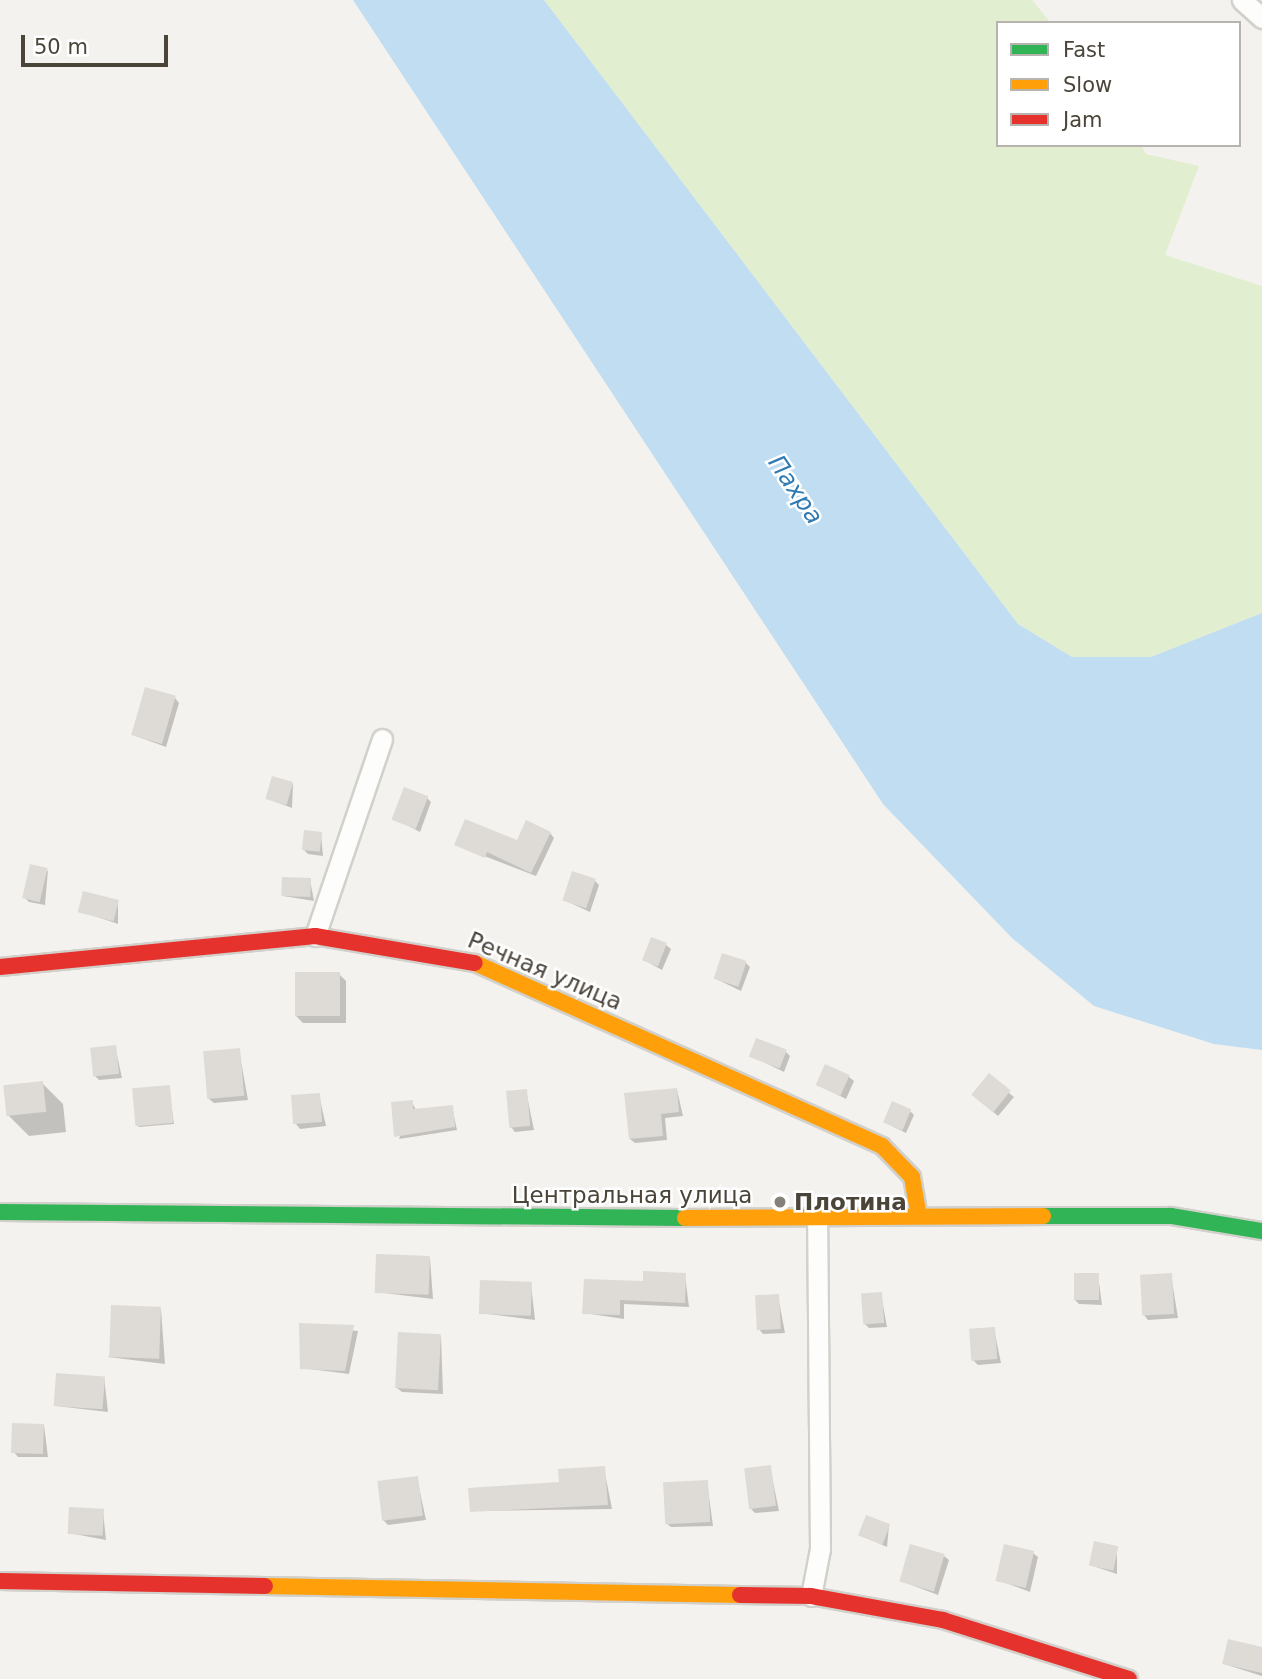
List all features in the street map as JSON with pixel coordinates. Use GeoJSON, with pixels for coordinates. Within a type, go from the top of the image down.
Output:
{"type":"FeatureCollection","features":[{"type":"Feature","properties":{"kind":"street"},"geometry":{"type":"LineString","coordinates":[[1242,0],[1262,18]]}},
{"type":"Feature","properties":{"kind":"street"},"geometry":{"type":"LineString","coordinates":[[315,936],[382,739]]}},
{"type":"Feature","properties":{"kind":"street","name":"Речная улица"},"geometry":{"type":"LineString","coordinates":[[0,967],[315,936],[460,956],[883,1146],[912,1177],[919,1216]]}},
{"type":"Feature","properties":{"kind":"street","name":"Центральная улица"},"geometry":{"type":"LineString","coordinates":[[0,1212],[817,1217],[1171,1216],[1262,1230]]}},
{"type":"Feature","properties":{"kind":"street"},"geometry":{"type":"LineString","coordinates":[[811,1596],[820,1549],[817,1217]]}},
{"type":"Feature","properties":{"kind":"street"},"geometry":{"type":"LineString","coordinates":[[0,1581],[811,1596],[943,1619],[1129,1679]]}},
{"type":"Feature","properties":{"kind":"green space"},"geometry":{"type":"Polygon","coordinates":[[[544,0],[1032,0],[1049,21],[996,21],[996,147],[1142,147],[1146,154],[1199,166],[1165,255],[1262,286],[1262,613],[1151,657],[1072,657],[1018,624],[544,0]]]}},
{"type":"Feature","properties":{"kind":"water","name":"Пахра"},"geometry":{"type":"Polygon","coordinates":[[[353,0],[544,0],[1018,624],[1072,657],[1151,657],[1262,613],[1262,1050],[1214,1044],[1094,1006],[1012,938],[883,804],[353,0]]]}},
{"type":"Feature","properties":{"kind":"building"},"geometry":{"type":"Polygon","coordinates":[[[145,687],[176,696],[162,744],[131,735],[145,687]]]}},
{"type":"Feature","properties":{"kind":"building"},"geometry":{"type":"Polygon","coordinates":[[[272,776],[293,782],[287,805],[265,799],[272,776]]]}},
{"type":"Feature","properties":{"kind":"building"},"geometry":{"type":"Polygon","coordinates":[[[404,787],[428,796],[416,829],[391,820],[404,787]]]}},
{"type":"Feature","properties":{"kind":"building"},"geometry":{"type":"Polygon","coordinates":[[[465,819],[517,840],[526,820],[551,832],[531,873],[487,852],[485,858],[454,845],[465,819]]]}},
{"type":"Feature","properties":{"kind":"building"},"geometry":{"type":"Polygon","coordinates":[[[304,830],[322,832],[320,852],[302,850],[304,830]]]}},
{"type":"Feature","properties":{"kind":"building"},"geometry":{"type":"Polygon","coordinates":[[[30,864],[48,868],[40,902],[22,898],[30,864]]]}},
{"type":"Feature","properties":{"kind":"building"},"geometry":{"type":"Polygon","coordinates":[[[572,871],[596,879],[586,908],[562,900],[572,871]]]}},
{"type":"Feature","properties":{"kind":"building"},"geometry":{"type":"Polygon","coordinates":[[[282,877],[311,878],[310,897],[281,896],[282,877]]]}},
{"type":"Feature","properties":{"kind":"building"},"geometry":{"type":"Polygon","coordinates":[[[83,891],[119,900],[114,921],[78,912],[83,891]]]}},
{"type":"Feature","properties":{"kind":"building"},"geometry":{"type":"Polygon","coordinates":[[[651,937],[667,943],[658,966],[642,960],[651,937]]]}},
{"type":"Feature","properties":{"kind":"building"},"geometry":{"type":"Polygon","coordinates":[[[722,953],[747,961],[738,987],[714,979],[722,953]]]}},
{"type":"Feature","properties":{"kind":"building"},"geometry":{"type":"Polygon","coordinates":[[[295,972],[340,972],[340,1016],[295,1016],[295,972]]]}},
{"type":"Feature","properties":{"kind":"building"},"geometry":{"type":"Polygon","coordinates":[[[756,1038],[787,1050],[780,1068],[749,1057],[756,1038]]]}},
{"type":"Feature","properties":{"kind":"building"},"geometry":{"type":"Polygon","coordinates":[[[116,1045],[119,1074],[93,1077],[90,1048],[116,1045]]]}},
{"type":"Feature","properties":{"kind":"building"},"geometry":{"type":"Polygon","coordinates":[[[240,1048],[244,1096],[207,1099],[203,1051],[240,1048]]]}},
{"type":"Feature","properties":{"kind":"building"},"geometry":{"type":"Polygon","coordinates":[[[825,1064],[850,1075],[840,1096],[816,1085],[825,1064]]]}},
{"type":"Feature","properties":{"kind":"building"},"geometry":{"type":"Polygon","coordinates":[[[989,1073],[1011,1091],[993,1112],[971,1095],[989,1073]]]}},
{"type":"Feature","properties":{"kind":"building"},"geometry":{"type":"Polygon","coordinates":[[[43,1081],[46,1112],[6,1116],[3,1085],[43,1081]]]}},
{"type":"Feature","properties":{"kind":"building"},"geometry":{"type":"Polygon","coordinates":[[[170,1085],[173,1123],[135,1126],[132,1088],[170,1085]]]}},
{"type":"Feature","properties":{"kind":"building"},"geometry":{"type":"Polygon","coordinates":[[[677,1088],[679,1112],[661,1114],[663,1136],[629,1139],[624,1093],[677,1088]]]}},
{"type":"Feature","properties":{"kind":"building"},"geometry":{"type":"Polygon","coordinates":[[[527,1089],[530,1126],[509,1128],[506,1091],[527,1089]]]}},
{"type":"Feature","properties":{"kind":"building"},"geometry":{"type":"Polygon","coordinates":[[[320,1093],[322,1122],[293,1124],[291,1095],[320,1093]]]}},
{"type":"Feature","properties":{"kind":"building"},"geometry":{"type":"Polygon","coordinates":[[[413,1100],[413,1109],[453,1105],[455,1127],[394,1137],[391,1102],[413,1100]]]}},
{"type":"Feature","properties":{"kind":"building"},"geometry":{"type":"Polygon","coordinates":[[[892,1101],[911,1109],[902,1130],[883,1122],[892,1101]]]}},
{"type":"Feature","properties":{"kind":"building"},"geometry":{"type":"Polygon","coordinates":[[[376,1254],[430,1256],[429,1295],[375,1293],[376,1254]]]}},
{"type":"Feature","properties":{"kind":"building"},"geometry":{"type":"Polygon","coordinates":[[[643,1271],[686,1273],[685,1303],[620,1300],[620,1315],[582,1314],[584,1279],[643,1281],[643,1271]]]}},
{"type":"Feature","properties":{"kind":"building"},"geometry":{"type":"Polygon","coordinates":[[[1074,1273],[1099,1273],[1099,1300],[1074,1300],[1074,1273]]]}},
{"type":"Feature","properties":{"kind":"building"},"geometry":{"type":"Polygon","coordinates":[[[1172,1273],[1174,1314],[1142,1316],[1140,1275],[1172,1273]]]}},
{"type":"Feature","properties":{"kind":"building"},"geometry":{"type":"Polygon","coordinates":[[[480,1280],[532,1282],[531,1316],[479,1314],[480,1280]]]}},
{"type":"Feature","properties":{"kind":"building"},"geometry":{"type":"Polygon","coordinates":[[[882,1292],[884,1323],[863,1324],[861,1293],[882,1292]]]}},
{"type":"Feature","properties":{"kind":"building"},"geometry":{"type":"Polygon","coordinates":[[[779,1294],[781,1329],[757,1330],[755,1295],[779,1294]]]}},
{"type":"Feature","properties":{"kind":"building"},"geometry":{"type":"Polygon","coordinates":[[[111,1305],[161,1307],[159,1359],[109,1357],[111,1305]]]}},
{"type":"Feature","properties":{"kind":"building"},"geometry":{"type":"Polygon","coordinates":[[[299,1323],[354,1325],[345,1371],[300,1369],[299,1323]]]}},
{"type":"Feature","properties":{"kind":"building"},"geometry":{"type":"Polygon","coordinates":[[[995,1327],[997,1359],[971,1361],[969,1329],[995,1327]]]}},
{"type":"Feature","properties":{"kind":"building"},"geometry":{"type":"Polygon","coordinates":[[[398,1332],[441,1334],[438,1390],[395,1388],[398,1332]]]}},
{"type":"Feature","properties":{"kind":"building"},"geometry":{"type":"Polygon","coordinates":[[[56,1373],[105,1376],[103,1409],[54,1406],[56,1373]]]}},
{"type":"Feature","properties":{"kind":"building"},"geometry":{"type":"Polygon","coordinates":[[[12,1423],[44,1424],[43,1454],[11,1453],[12,1423]]]}},
{"type":"Feature","properties":{"kind":"building"},"geometry":{"type":"Polygon","coordinates":[[[771,1465],[776,1506],[749,1509],[744,1468],[771,1465]]]}},
{"type":"Feature","properties":{"kind":"building"},"geometry":{"type":"Polygon","coordinates":[[[605,1466],[608,1505],[470,1512],[468,1488],[559,1482],[558,1469],[605,1466]]]}},
{"type":"Feature","properties":{"kind":"building"},"geometry":{"type":"Polygon","coordinates":[[[418,1476],[423,1516],[382,1521],[377,1481],[418,1476]]]}},
{"type":"Feature","properties":{"kind":"building"},"geometry":{"type":"Polygon","coordinates":[[[708,1480],[710,1522],[665,1524],[663,1482],[708,1480]]]}},
{"type":"Feature","properties":{"kind":"building"},"geometry":{"type":"Polygon","coordinates":[[[69,1507],[104,1509],[103,1536],[68,1534],[69,1507]]]}},
{"type":"Feature","properties":{"kind":"building"},"geometry":{"type":"Polygon","coordinates":[[[866,1515],[890,1524],[882,1545],[858,1536],[866,1515]]]}},
{"type":"Feature","properties":{"kind":"building"},"geometry":{"type":"Polygon","coordinates":[[[1094,1541],[1118,1546],[1113,1571],[1089,1565],[1094,1541]]]}},
{"type":"Feature","properties":{"kind":"building"},"geometry":{"type":"Polygon","coordinates":[[[910,1544],[945,1554],[934,1591],[899,1581],[910,1544]]]}},
{"type":"Feature","properties":{"kind":"building"},"geometry":{"type":"Polygon","coordinates":[[[1004,1544],[1034,1551],[1026,1588],[995,1581],[1004,1544]]]}},
{"type":"Feature","properties":{"kind":"building"},"geometry":{"type":"Polygon","coordinates":[[[1228,1639],[1262,1647],[1262,1673],[1222,1664],[1228,1639]]]}},
{"type":"Feature","properties":{"kind":"traffic: fast"},"geometry":{"type":"LineString","coordinates":[[0,1212],[685,1218]]}},
{"type":"Feature","properties":{"kind":"traffic: fast"},"geometry":{"type":"LineString","coordinates":[[1043,1216],[1171,1216],[1262,1231]]}},
{"type":"Feature","properties":{"kind":"traffic: slow"},"geometry":{"type":"LineString","coordinates":[[475,963],[882,1146],[912,1177],[919,1216]]}},
{"type":"Feature","properties":{"kind":"traffic: slow"},"geometry":{"type":"LineString","coordinates":[[685,1218],[1043,1216]]}},
{"type":"Feature","properties":{"kind":"traffic: slow"},"geometry":{"type":"LineString","coordinates":[[265,1586],[740,1595]]}},
{"type":"Feature","properties":{"kind":"traffic: jam"},"geometry":{"type":"LineString","coordinates":[[0,967],[315,936],[475,963]]}},
{"type":"Feature","properties":{"kind":"traffic: jam"},"geometry":{"type":"LineString","coordinates":[[0,1581],[265,1586]]}},
{"type":"Feature","properties":{"kind":"traffic: jam"},"geometry":{"type":"LineString","coordinates":[[740,1595],[811,1596],[943,1620],[1129,1679]]}},
{"type":"Feature","properties":{"kind":"place","name":"Плотина"},"geometry":{"type":"Point","coordinates":[780,1202]}}]}
